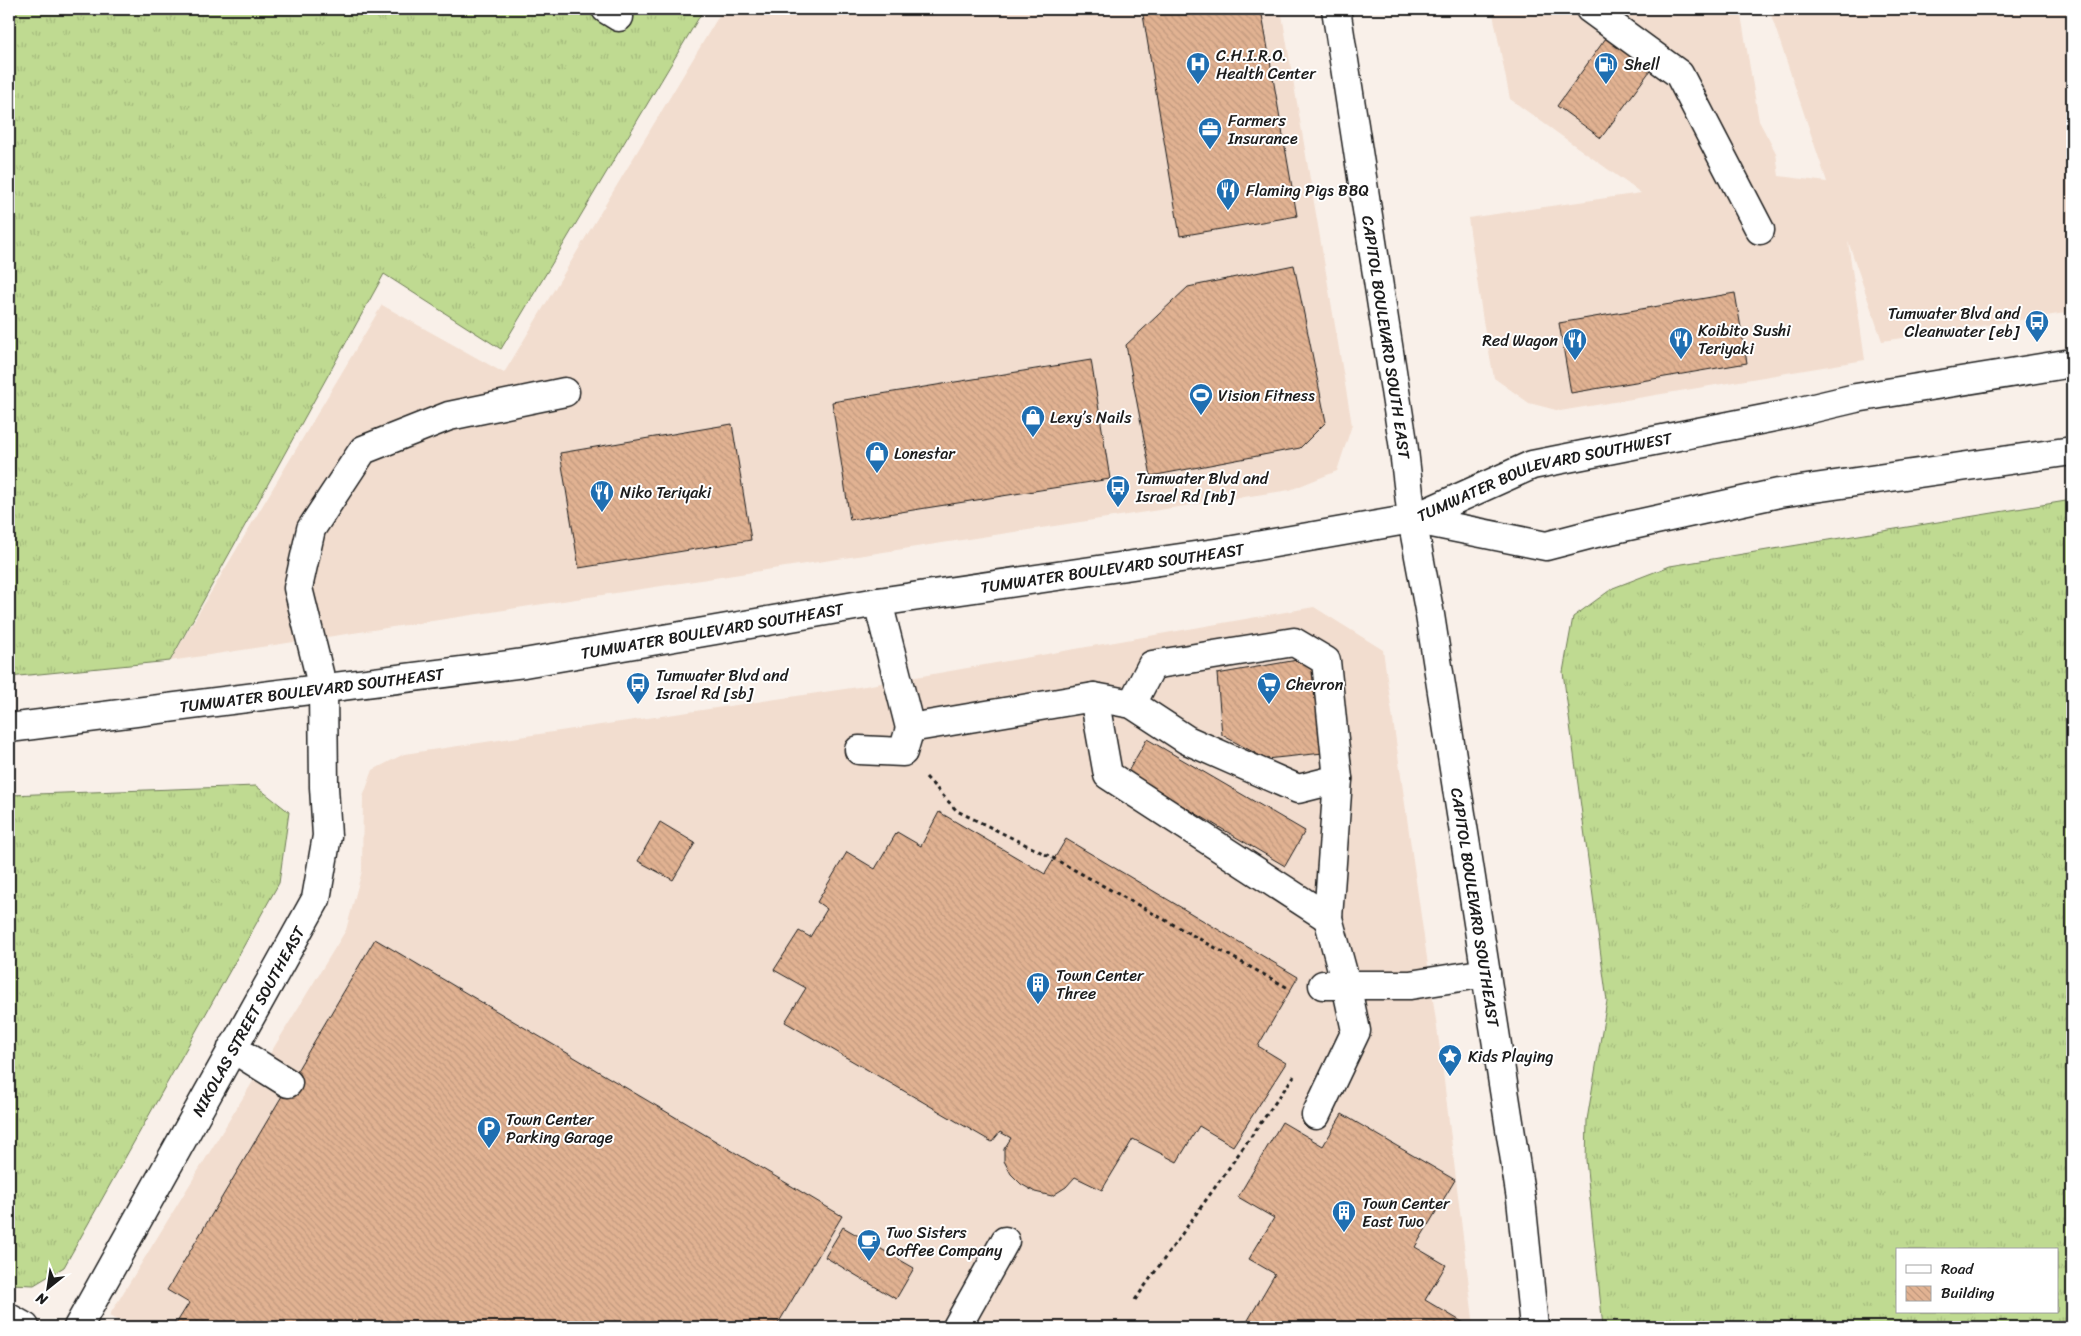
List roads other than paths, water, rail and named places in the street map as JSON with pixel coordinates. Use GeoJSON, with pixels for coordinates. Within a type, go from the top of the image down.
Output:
{"type":"FeatureCollection","features":[{"type":"Feature","properties":{"kind":"main road","name":"CAPITOL BOULEVARD SOUTH EAST"},"geometry":{"type":"LineString","coordinates":[[1336,9],[1404,442],[1412,519]]}},
{"type":"Feature","properties":{"kind":"main road"},"geometry":{"type":"LineString","coordinates":[[1590,9],[1679,74],[1760,230]]}},
{"type":"Feature","properties":{"kind":"main road","name":"TUMWATER BOULEVARD SOUTHWEST"},"geometry":{"type":"LineString","coordinates":[[1412,519],[1532,465],[1784,415],[1856,398],[2072,363]]}},
{"type":"Feature","properties":{"kind":"main road","name":"NIKOLAS STREET SOUTHEAST"},"geometry":{"type":"LineString","coordinates":[[78,1327],[316,899],[327,836],[324,787],[323,689],[298,588],[311,529],[363,450],[448,416],[565,392]]}},
{"type":"Feature","properties":{"kind":"main road","name":"TUMWATER BOULEVARD SOUTHWEST"},"geometry":{"type":"LineString","coordinates":[[1412,519],[1546,546],[1596,533],[1780,493],[2072,451]]}},
{"type":"Feature","properties":{"kind":"main road","name":"TUMWATER BOULEVARD SOUTHEAST"},"geometry":{"type":"LineString","coordinates":[[9,728],[524,663],[878,602],[1222,552],[1412,519]]}},
{"type":"Feature","properties":{"kind":"main road","name":"CAPITOL BOULEVARD SOUTHEAST"},"geometry":{"type":"LineString","coordinates":[[1412,519],[1430,615],[1521,1199],[1534,1327]]}},
{"type":"Feature","properties":{"kind":"main road"},"geometry":{"type":"LineString","coordinates":[[878,602],[907,740]]}},
{"type":"Feature","properties":{"kind":"main road"},"geometry":{"type":"LineString","coordinates":[[1132,704],[1152,665],[1294,642],[1326,661],[1338,779],[1328,918],[1335,984],[1356,1031],[1316,1115]]}},
{"type":"Feature","properties":{"kind":"main road"},"geometry":{"type":"LineString","coordinates":[[1094,696],[1108,774],[1328,918]]}},
{"type":"Feature","properties":{"kind":"main road"},"geometry":{"type":"LineString","coordinates":[[859,750],[1094,696],[1132,704],[1187,740],[1298,789],[1338,779]]}},
{"type":"Feature","properties":{"kind":"main road"},"geometry":{"type":"LineString","coordinates":[[1335,984],[1410,985],[1486,973]]}},
{"type":"Feature","properties":{"kind":"main road"},"geometry":{"type":"LineString","coordinates":[[232,1048],[288,1082]]}},
{"type":"Feature","properties":{"kind":"main road"},"geometry":{"type":"LineString","coordinates":[[957,1327],[1005,1241]]}},
{"type":"Feature","properties":{"kind":"main road"},"geometry":{"type":"LineString","coordinates":[[9,1318],[25,1327]]}},
{"type":"Feature","properties":{"kind":"place","name":"C.H.I.R.O. Health Center"},"geometry":{"type":"Point","coordinates":[1198,85]}},
{"type":"Feature","properties":{"kind":"place","name":"Shell"},"geometry":{"type":"Point","coordinates":[1606,85]}},
{"type":"Feature","properties":{"kind":"place","name":"Farmers Insurance"},"geometry":{"type":"Point","coordinates":[1210,150]}},
{"type":"Feature","properties":{"kind":"place","name":"Flaming Pigs BBQ"},"geometry":{"type":"Point","coordinates":[1228,211]}},
{"type":"Feature","properties":{"kind":"place","name":"Tumwater Blvd and Cleanwater [eb]"},"geometry":{"type":"Point","coordinates":[2037,343]}},
{"type":"Feature","properties":{"kind":"place","name":"Koibito Sushi Teriyaki"},"geometry":{"type":"Point","coordinates":[1681,360]}},
{"type":"Feature","properties":{"kind":"place","name":"Red Wagon"},"geometry":{"type":"Point","coordinates":[1575,361]}},
{"type":"Feature","properties":{"kind":"place","name":"Vision Fitness"},"geometry":{"type":"Point","coordinates":[1201,416]}},
{"type":"Feature","properties":{"kind":"place","name":"Lexy’s Nails"},"geometry":{"type":"Point","coordinates":[1033,438]}},
{"type":"Feature","properties":{"kind":"place","name":"Lonestar"},"geometry":{"type":"Point","coordinates":[877,474]}},
{"type":"Feature","properties":{"kind":"place","name":"Tumwater Blvd and Israel Rd [nb]"},"geometry":{"type":"Point","coordinates":[1118,508]}},
{"type":"Feature","properties":{"kind":"place","name":"Niko Teriyaki"},"geometry":{"type":"Point","coordinates":[602,513]}},
{"type":"Feature","properties":{"kind":"place","name":"Tumwater Blvd and Israel Rd [sb]"},"geometry":{"type":"Point","coordinates":[638,705]}},
{"type":"Feature","properties":{"kind":"place","name":"Chevron"},"geometry":{"type":"Point","coordinates":[1269,705]}},
{"type":"Feature","properties":{"kind":"place","name":"Town Center Three"},"geometry":{"type":"Point","coordinates":[1038,1005]}},
{"type":"Feature","properties":{"kind":"place","name":"Kids Playing"},"geometry":{"type":"Point","coordinates":[1450,1077]}},
{"type":"Feature","properties":{"kind":"place","name":"Town Center Parking Garage"},"geometry":{"type":"Point","coordinates":[489,1149]}},
{"type":"Feature","properties":{"kind":"place","name":"Town Center East Two"},"geometry":{"type":"Point","coordinates":[1344,1233]}},
{"type":"Feature","properties":{"kind":"place","name":"Two Sisters Coffee Company"},"geometry":{"type":"Point","coordinates":[869,1262]}}]}
